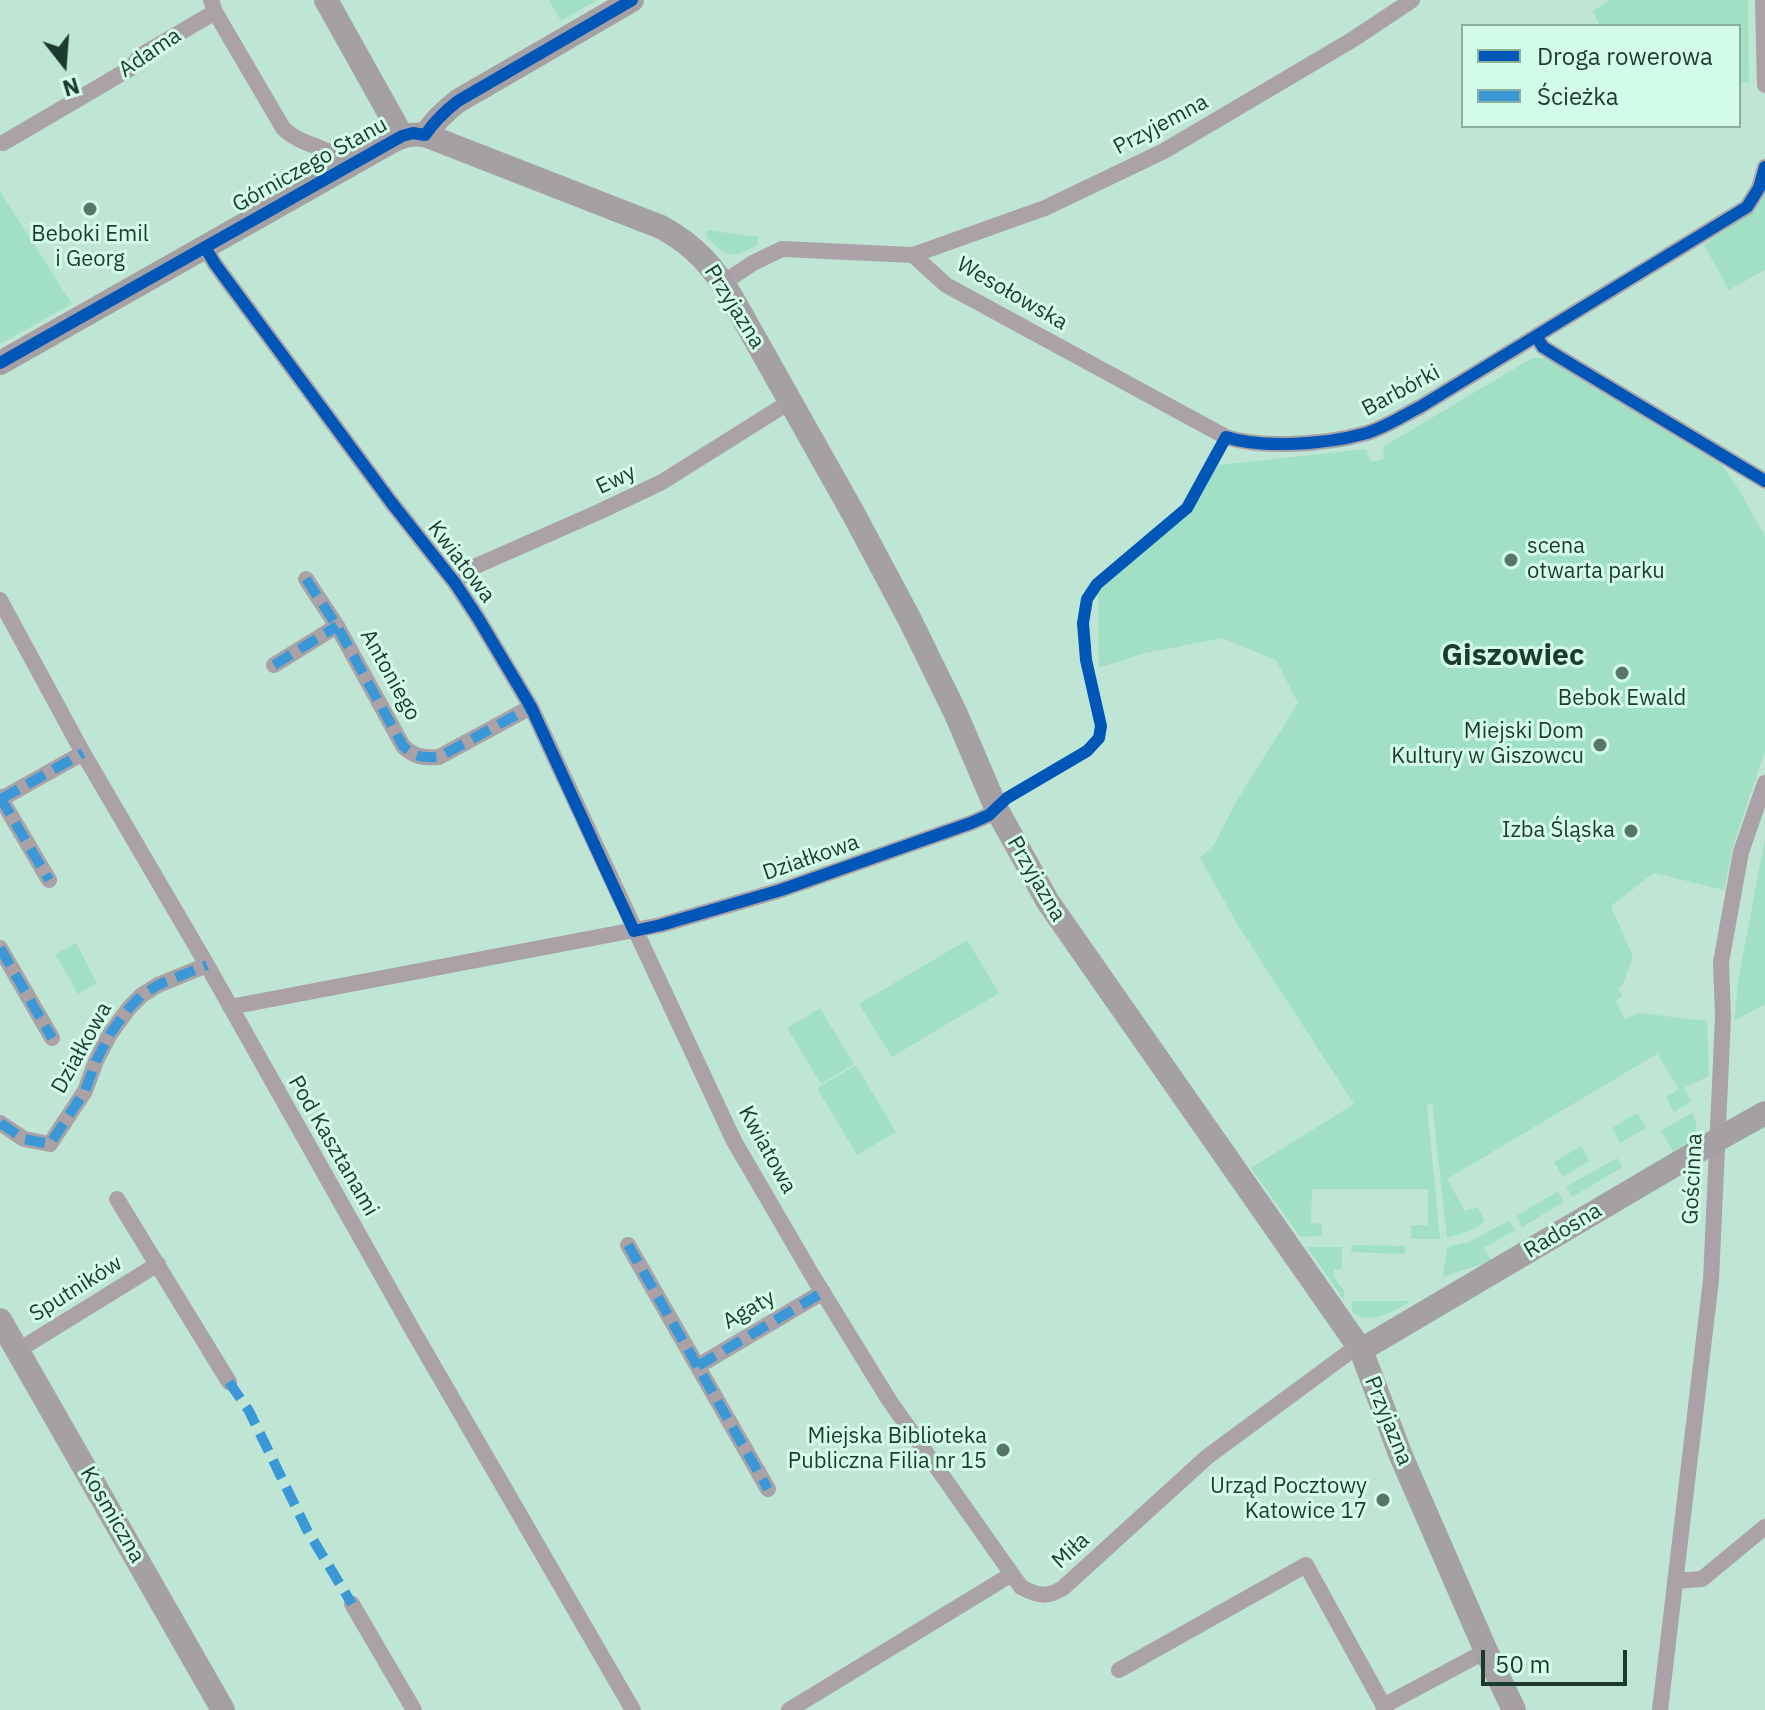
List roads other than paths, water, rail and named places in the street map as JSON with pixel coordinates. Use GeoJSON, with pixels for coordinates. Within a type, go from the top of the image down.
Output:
{"type":"FeatureCollection","features":[{"type":"Feature","properties":{"kind":"street"},"geometry":{"type":"LineString","coordinates":[[326,0],[414,135]]}},
{"type":"Feature","properties":{"kind":"street","name":"Górniczego Stanu"},"geometry":{"type":"LineString","coordinates":[[0,363],[348,166],[414,135],[458,101],[632,0]]}},
{"type":"Feature","properties":{"kind":"street","name":"Przyjemna"},"geometry":{"type":"LineString","coordinates":[[913,255],[1045,208],[1164,151],[1352,40],[1412,0]]}},
{"type":"Feature","properties":{"kind":"street"},"geometry":{"type":"LineString","coordinates":[[1763,0],[1765,85]]}},
{"type":"Feature","properties":{"kind":"street","name":"Adama"},"geometry":{"type":"LineString","coordinates":[[3,143],[131,68],[140,56],[213,6],[283,128],[291,137],[342,158],[348,166]]}},
{"type":"Feature","properties":{"kind":"street","name":"Przyjazna"},"geometry":{"type":"LineString","coordinates":[[414,135],[661,227],[690,245],[712,267],[791,401],[910,620],[956,714],[997,810],[1030,873],[1065,929],[1361,1350],[1401,1456],[1514,1710]]}},
{"type":"Feature","properties":{"kind":"street","name":"Barbórki"},"geometry":{"type":"LineString","coordinates":[[1226,437],[1240,442],[1271,445],[1337,439],[1365,434],[1420,407],[1747,207],[1759,188],[1765,167]]}},
{"type":"Feature","properties":{"kind":"street","name":"Kwiatowa"},"geometry":{"type":"LineString","coordinates":[[205,247],[478,618],[531,707],[734,1141],[889,1400],[1012,1574]]}},
{"type":"Feature","properties":{"kind":"street"},"geometry":{"type":"LineString","coordinates":[[723,283],[782,249],[913,255]]}},
{"type":"Feature","properties":{"kind":"street","name":"Wesołowska"},"geometry":{"type":"LineString","coordinates":[[913,255],[946,285],[1226,437]]}},
{"type":"Feature","properties":{"kind":"street"},"geometry":{"type":"LineString","coordinates":[[1536,336],[1543,347],[1765,481]]}},
{"type":"Feature","properties":{"kind":"street","name":"Ewy"},"geometry":{"type":"LineString","coordinates":[[455,583],[467,570],[662,482],[791,401]]}},
{"type":"Feature","properties":{"kind":"street","name":"Antoniego"},"geometry":{"type":"LineString","coordinates":[[306,579],[337,626],[403,746],[415,756],[439,757],[531,707]]}},
{"type":"Feature","properties":{"kind":"street","name":"Pod Kasztanami"},"geometry":{"type":"LineString","coordinates":[[0,600],[83,753],[633,1710]]}},
{"type":"Feature","properties":{"kind":"street","name":"Antoniego"},"geometry":{"type":"LineString","coordinates":[[274,665],[337,626]]}},
{"type":"Feature","properties":{"kind":"street"},"geometry":{"type":"LineString","coordinates":[[49,880],[1,798],[83,753]]}},
{"type":"Feature","properties":{"kind":"street","name":"Gościnna"},"geometry":{"type":"LineString","coordinates":[[1660,1710],[1711,1280],[1723,1017],[1721,962],[1741,852],[1765,783]]}},
{"type":"Feature","properties":{"kind":"street","name":"Działkowa"},"geometry":{"type":"LineString","coordinates":[[230,1007],[634,931],[781,890],[971,823],[997,810]]}},
{"type":"Feature","properties":{"kind":"street"},"geometry":{"type":"LineString","coordinates":[[0,948],[52,1038]]}},
{"type":"Feature","properties":{"kind":"street","name":"Działkowa"},"geometry":{"type":"LineString","coordinates":[[0,1123],[24,1139],[50,1144],[85,1091],[110,1034],[129,1008],[158,985],[207,965]]}},
{"type":"Feature","properties":{"kind":"street","name":"Radosna"},"geometry":{"type":"LineString","coordinates":[[1361,1350],[1765,1113]]}},
{"type":"Feature","properties":{"kind":"street","name":"Sputników"},"geometry":{"type":"LineString","coordinates":[[117,1199],[229,1382]]}},
{"type":"Feature","properties":{"kind":"street"},"geometry":{"type":"LineString","coordinates":[[628,1245],[768,1489]]}},
{"type":"Feature","properties":{"kind":"street","name":"Sputników"},"geometry":{"type":"LineString","coordinates":[[17,1351],[158,1264]]}},
{"type":"Feature","properties":{"kind":"street","name":"Agaty"},"geometry":{"type":"LineString","coordinates":[[698,1366],[823,1292]]}},
{"type":"Feature","properties":{"kind":"street","name":"Kosmiczna"},"geometry":{"type":"LineString","coordinates":[[0,1320],[223,1710]]}},
{"type":"Feature","properties":{"kind":"street","name":"Miła"},"geometry":{"type":"LineString","coordinates":[[1012,1574],[1021,1587],[1032,1593],[1053,1594],[1063,1588],[1207,1457],[1348,1353],[1361,1350]]}},
{"type":"Feature","properties":{"kind":"street"},"geometry":{"type":"LineString","coordinates":[[1675,1581],[1702,1579],[1765,1527]]}},
{"type":"Feature","properties":{"kind":"street"},"geometry":{"type":"LineString","coordinates":[[1119,1670],[1306,1565],[1385,1708],[1486,1651]]}},
{"type":"Feature","properties":{"kind":"street"},"geometry":{"type":"LineString","coordinates":[[789,1710],[1012,1574]]}},
{"type":"Feature","properties":{"kind":"street"},"geometry":{"type":"LineString","coordinates":[[352,1604],[414,1710]]}},
{"type":"Feature","properties":{"kind":"place","name":"Beboki Emil i Georg"},"geometry":{"type":"Point","coordinates":[90,209]}},
{"type":"Feature","properties":{"kind":"place","name":"scena otwarta parku"},"geometry":{"type":"Point","coordinates":[1511,560]}},
{"type":"Feature","properties":{"kind":"place","name":"Bebok Ewald"},"geometry":{"type":"Point","coordinates":[1622,673]}},
{"type":"Feature","properties":{"kind":"place","name":"Miejski Dom Kultury w Giszowcu"},"geometry":{"type":"Point","coordinates":[1600,745]}},
{"type":"Feature","properties":{"kind":"place","name":"Izba Śląska"},"geometry":{"type":"Point","coordinates":[1631,831]}},
{"type":"Feature","properties":{"kind":"place","name":"Miejska Biblioteka Publiczna Filia nr 15"},"geometry":{"type":"Point","coordinates":[1003,1450]}},
{"type":"Feature","properties":{"kind":"place","name":"Urząd Pocztowy Katowice 17"},"geometry":{"type":"Point","coordinates":[1383,1500]}},
{"type":"Feature","properties":{"kind":"district","name":"Giszowiec"},"geometry":{"type":"Point","coordinates":[1513,656]}}]}
